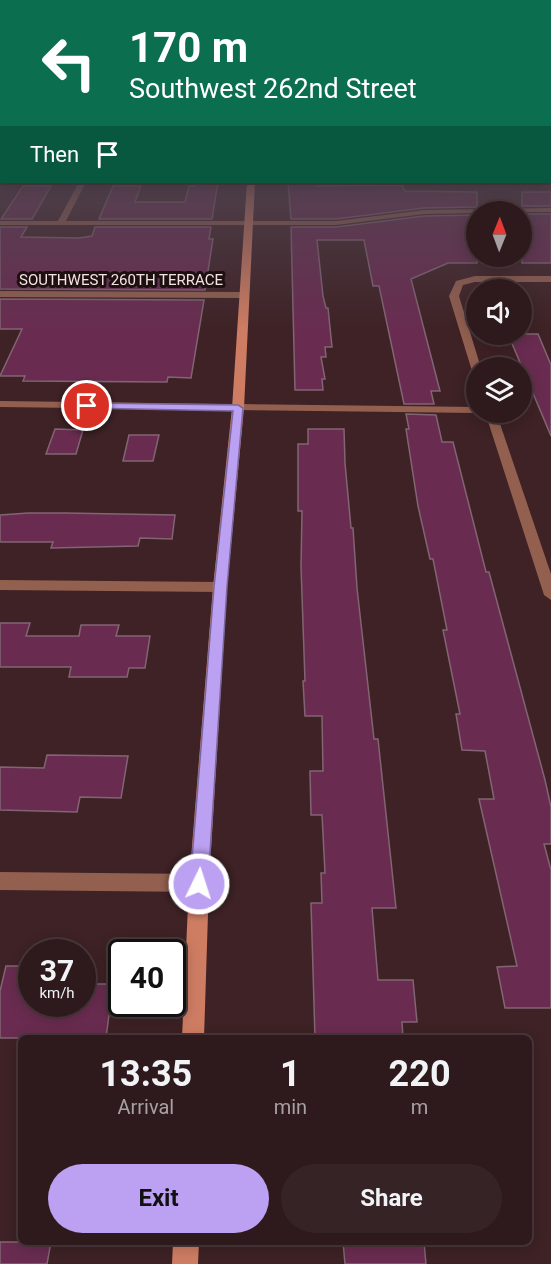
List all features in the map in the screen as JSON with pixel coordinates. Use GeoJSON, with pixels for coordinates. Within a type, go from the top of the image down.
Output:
{"type":"FeatureCollection","features":[{"type":"Feature","properties":{"kind":"street"},"geometry":{"type":"LineString","coordinates":[[61,222],[66,213]]}},
{"type":"Feature","properties":{"kind":"street"},"geometry":{"type":"LineString","coordinates":[[193,1035],[199,884],[220,587],[238,408],[250,213]]}},
{"type":"Feature","properties":{"kind":"street"},"geometry":{"type":"LineString","coordinates":[[0,223],[336,222],[429,213]]}},
{"type":"Feature","properties":{"kind":"street"},"geometry":{"type":"LineString","coordinates":[[473,357],[454,296],[459,283],[475,279],[551,279]]}},
{"type":"Feature","properties":{"kind":"street","name":"SOUTHWEST 260TH TERRACE"},"geometry":{"type":"LineString","coordinates":[[0,294],[243,296]]}},
{"type":"Feature","properties":{"kind":"street"},"geometry":{"type":"LineString","coordinates":[[0,405],[466,410]]}},
{"type":"Feature","properties":{"kind":"street"},"geometry":{"type":"LineString","coordinates":[[494,423],[551,596]]}},
{"type":"Feature","properties":{"kind":"street"},"geometry":{"type":"LineString","coordinates":[[0,585],[220,587]]}},
{"type":"Feature","properties":{"kind":"street"},"geometry":{"type":"LineString","coordinates":[[0,881],[199,884]]}},
{"type":"Feature","properties":{"kind":"street"},"geometry":{"type":"LineString","coordinates":[[185,1264],[186,1245]]}},
{"type":"Feature","properties":{"kind":"building"},"geometry":{"type":"Polygon","coordinates":[[[5,213],[35,213],[32,219],[1,219],[5,213]]]}},
{"type":"Feature","properties":{"kind":"building"},"geometry":{"type":"Polygon","coordinates":[[[102,213],[213,213],[212,219],[99,219],[102,213]]]}},
{"type":"Feature","properties":{"kind":"building"},"geometry":{"type":"Polygon","coordinates":[[[291,213],[384,213],[336,219],[291,219],[291,213]]]}},
{"type":"Feature","properties":{"kind":"building"},"geometry":{"type":"Polygon","coordinates":[[[532,214],[551,214],[551,263],[532,263],[532,214]]]}},
{"type":"Feature","properties":{"kind":"building"},"geometry":{"type":"Polygon","coordinates":[[[466,215],[466,263],[448,263],[411,279],[440,391],[431,391],[434,404],[404,404],[379,286],[373,286],[364,240],[317,240],[323,296],[326,308],[328,308],[332,347],[325,347],[326,357],[321,357],[325,379],[322,379],[323,390],[295,390],[291,227],[336,227],[424,216],[466,215]]]}},
{"type":"Feature","properties":{"kind":"building"},"geometry":{"type":"Polygon","coordinates":[[[0,227],[27,227],[21,237],[79,238],[92,236],[95,227],[211,227],[209,239],[213,239],[205,290],[0,289],[0,227]]]}},
{"type":"Feature","properties":{"kind":"building"},"geometry":{"type":"Polygon","coordinates":[[[0,299],[204,300],[191,378],[168,377],[167,382],[23,381],[25,376],[0,376],[22,329],[0,329],[0,299]]]}},
{"type":"Feature","properties":{"kind":"building"},"geometry":{"type":"Polygon","coordinates":[[[532,334],[538,334],[551,365],[551,436],[532,391],[532,357],[518,357],[513,345],[532,345],[532,334]]]}},
{"type":"Feature","properties":{"kind":"building"},"geometry":{"type":"Polygon","coordinates":[[[406,414],[436,415],[442,442],[453,442],[486,572],[489,572],[545,780],[551,807],[551,844],[544,844],[551,870],[551,1008],[505,1008],[497,967],[517,966],[479,799],[494,799],[485,751],[462,750],[456,714],[460,714],[443,630],[447,630],[433,559],[430,559],[418,506],[406,429],[409,429],[406,414]]]}},
{"type":"Feature","properties":{"kind":"building"},"geometry":{"type":"Polygon","coordinates":[[[55,429],[83,430],[76,454],[46,454],[55,429]]]}},
{"type":"Feature","properties":{"kind":"building"},"geometry":{"type":"Polygon","coordinates":[[[308,429],[344,429],[357,588],[374,739],[378,739],[396,908],[372,908],[378,980],[413,980],[417,1022],[402,1022],[403,1035],[315,1035],[311,903],[322,903],[321,873],[325,873],[322,815],[311,815],[310,771],[323,771],[322,716],[305,716],[303,681],[305,681],[301,567],[302,511],[298,511],[298,444],[308,444],[308,429]]]}},
{"type":"Feature","properties":{"kind":"building"},"geometry":{"type":"Polygon","coordinates":[[[129,435],[159,435],[153,461],[123,461],[129,435]]]}},
{"type":"Feature","properties":{"kind":"building"},"geometry":{"type":"Polygon","coordinates":[[[28,513],[175,515],[172,539],[140,538],[138,546],[51,548],[53,542],[0,542],[0,515],[28,513]]]}},
{"type":"Feature","properties":{"kind":"building"},"geometry":{"type":"Polygon","coordinates":[[[0,623],[30,623],[26,636],[79,636],[81,625],[119,625],[116,636],[150,636],[145,668],[129,668],[127,677],[69,677],[71,667],[0,667],[0,623]]]}},
{"type":"Feature","properties":{"kind":"building"},"geometry":{"type":"Polygon","coordinates":[[[47,755],[128,756],[121,798],[80,797],[77,812],[0,810],[0,767],[44,768],[47,755]]]}},
{"type":"Feature","properties":{"kind":"building"},"geometry":{"type":"Polygon","coordinates":[[[6,966],[18,966],[18,1017],[96,1017],[96,984],[108,984],[106,1035],[18,1035],[18,1038],[0,1038],[0,991],[6,966]]]}},
{"type":"Feature","properties":{"kind":"building"},"geometry":{"type":"Polygon","coordinates":[[[0,1242],[18,1242],[18,1245],[50,1245],[47,1264],[0,1264],[0,1242]]]}},
{"type":"Feature","properties":{"kind":"building"},"geometry":{"type":"Polygon","coordinates":[[[343,1245],[424,1245],[426,1264],[345,1264],[343,1245]]]}},
{"type":"Feature","properties":{"kind":"route"},"geometry":{"type":"LineString","coordinates":[[87,406],[238,408],[220,587],[199,884]]}}]}
